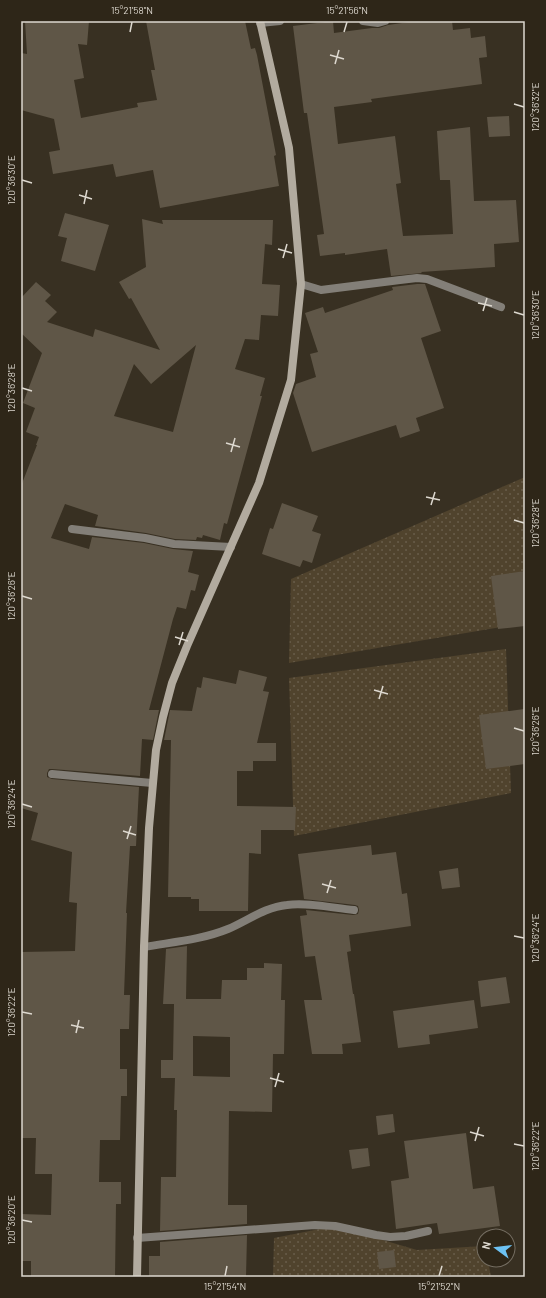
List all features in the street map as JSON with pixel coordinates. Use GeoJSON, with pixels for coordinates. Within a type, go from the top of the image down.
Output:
{"type":"FeatureCollection","features":[{"type":"Feature","properties":{"kind":"street"},"geometry":{"type":"LineString","coordinates":[[137,1277],[144,947],[149,828],[156,750],[172,683],[186,646],[259,484],[291,380],[301,284],[289,148],[260,22],[280,21]]}},
{"type":"Feature","properties":{"kind":"street"},"geometry":{"type":"LineString","coordinates":[[363,21],[378,23],[385,21]]}},
{"type":"Feature","properties":{"kind":"street"},"geometry":{"type":"LineString","coordinates":[[301,284],[321,290],[417,278],[427,279],[501,307]]}},
{"type":"Feature","properties":{"kind":"street"},"geometry":{"type":"LineString","coordinates":[[72,529],[145,538],[174,544],[231,547]]}},
{"type":"Feature","properties":{"kind":"street"},"geometry":{"type":"LineString","coordinates":[[52,774],[152,783]]}},
{"type":"Feature","properties":{"kind":"street"},"geometry":{"type":"LineString","coordinates":[[144,947],[207,936],[228,929],[271,908],[280,906],[296,904],[354,910]]}},
{"type":"Feature","properties":{"kind":"street"},"geometry":{"type":"LineString","coordinates":[[137,1238],[314,1225],[335,1226],[390,1237],[428,1232]]}},
{"type":"Feature","properties":{"kind":"shaded area"},"geometry":{"type":"Polygon","coordinates":[[[525,477],[525,623],[289,663],[291,579],[525,477]]]}},
{"type":"Feature","properties":{"kind":"shaded area"},"geometry":{"type":"Polygon","coordinates":[[[506,649],[511,793],[294,836],[289,678],[506,649]]]}},
{"type":"Feature","properties":{"kind":"shaded area"},"geometry":{"type":"Polygon","coordinates":[[[335,1226],[417,1250],[476,1246],[476,1268],[489,1268],[491,1277],[273,1277],[274,1238],[335,1226]]]}},
{"type":"Feature","properties":{"kind":"building"},"geometry":{"type":"Polygon","coordinates":[[[25,21],[89,21],[87,45],[78,44],[84,78],[74,80],[81,118],[138,107],[137,103],[157,100],[151,70],[155,70],[146,21],[245,21],[251,49],[255,48],[257,55],[276,155],[274,156],[279,186],[160,208],[153,170],[116,177],[113,164],[53,174],[49,152],[60,150],[54,119],[21,110],[21,53],[27,54],[25,21]]]}},
{"type":"Feature","properties":{"kind":"building"},"geometry":{"type":"Polygon","coordinates":[[[333,21],[334,33],[379,28],[409,21],[452,21],[453,30],[470,28],[471,38],[485,36],[487,57],[479,58],[482,84],[371,99],[372,102],[334,107],[338,144],[395,136],[401,183],[396,184],[403,236],[453,234],[450,180],[440,180],[437,131],[470,127],[474,201],[516,200],[519,242],[494,244],[495,267],[421,272],[422,273],[391,276],[387,249],[345,255],[345,253],[320,256],[317,235],[324,234],[307,113],[304,113],[293,26],[333,21]]]}},
{"type":"Feature","properties":{"kind":"building"},"geometry":{"type":"Polygon","coordinates":[[[509,116],[510,136],[489,137],[487,117],[509,116]]]}},
{"type":"Feature","properties":{"kind":"building"},"geometry":{"type":"Polygon","coordinates":[[[65,213],[109,225],[95,271],[61,261],[67,238],[58,236],[65,213]]]}},
{"type":"Feature","properties":{"kind":"building"},"geometry":{"type":"Polygon","coordinates":[[[142,219],[163,224],[162,220],[273,220],[272,245],[265,244],[262,284],[280,285],[278,316],[261,315],[259,340],[245,339],[235,369],[265,378],[260,396],[262,396],[227,524],[224,523],[220,540],[203,535],[202,538],[197,537],[196,540],[175,539],[146,533],[95,526],[98,515],[65,504],[51,538],[89,549],[92,537],[193,551],[188,572],[199,575],[195,591],[191,590],[186,609],[177,607],[173,619],[149,710],[159,710],[153,740],[142,739],[140,776],[52,769],[49,769],[47,773],[47,777],[52,779],[139,787],[136,846],[130,846],[126,913],[124,995],[130,995],[129,1029],[120,1029],[120,1069],[127,1069],[127,1096],[121,1096],[120,1140],[100,1140],[99,1182],[121,1182],[121,1204],[116,1204],[115,1277],[31,1277],[31,1261],[21,1261],[21,1214],[51,1215],[52,1174],[35,1174],[36,1138],[21,1138],[21,952],[75,951],[77,903],[69,902],[72,852],[31,840],[38,813],[21,808],[21,486],[39,437],[26,432],[35,408],[23,403],[42,353],[21,333],[21,298],[36,282],[51,295],[45,301],[57,312],[47,322],[93,337],[95,329],[160,350],[131,298],[129,299],[119,282],[146,267],[142,219]],[[196,345],[151,384],[134,364],[114,416],[173,432],[196,345]]]}},
{"type":"Feature","properties":{"kind":"building"},"geometry":{"type":"Polygon","coordinates":[[[425,284],[441,331],[421,338],[444,408],[416,418],[420,431],[400,438],[396,425],[312,452],[293,393],[296,384],[316,377],[310,354],[318,352],[305,313],[323,307],[325,313],[393,290],[392,287],[425,284]]]}},
{"type":"Feature","properties":{"kind":"building"},"geometry":{"type":"Polygon","coordinates":[[[282,503],[318,516],[312,531],[321,534],[312,563],[303,560],[300,567],[262,554],[270,528],[273,529],[282,503]]]}},
{"type":"Feature","properties":{"kind":"building"},"geometry":{"type":"Polygon","coordinates":[[[525,571],[525,626],[498,629],[491,576],[525,571]]]}},
{"type":"Feature","properties":{"kind":"building"},"geometry":{"type":"Polygon","coordinates":[[[239,670],[267,677],[263,691],[269,692],[257,743],[276,743],[276,761],[253,761],[253,771],[237,771],[237,806],[296,807],[295,830],[261,830],[261,854],[249,853],[248,911],[199,911],[199,899],[191,899],[191,897],[168,897],[171,740],[164,740],[170,710],[192,711],[197,687],[201,688],[203,677],[236,684],[239,670]]]}},
{"type":"Feature","properties":{"kind":"building"},"geometry":{"type":"Polygon","coordinates":[[[524,709],[525,764],[486,769],[479,715],[524,709]]]}},
{"type":"Feature","properties":{"kind":"building"},"geometry":{"type":"Polygon","coordinates":[[[371,845],[372,855],[396,852],[402,894],[407,893],[411,926],[349,935],[351,951],[347,952],[361,1042],[342,1044],[343,1054],[312,1054],[304,1000],[322,1000],[315,956],[305,957],[300,916],[307,915],[306,910],[353,915],[358,914],[359,910],[358,906],[355,905],[304,899],[298,854],[371,845]]]}},
{"type":"Feature","properties":{"kind":"building"},"geometry":{"type":"Polygon","coordinates":[[[458,868],[460,887],[442,889],[439,871],[458,868]]]}},
{"type":"Feature","properties":{"kind":"building"},"geometry":{"type":"Polygon","coordinates":[[[187,946],[186,999],[221,999],[222,980],[247,980],[247,968],[264,968],[264,963],[282,964],[281,1000],[285,1000],[284,1054],[273,1054],[272,1112],[229,1111],[228,1205],[247,1205],[247,1224],[160,1231],[161,1177],[176,1177],[177,1110],[174,1110],[175,1078],[161,1078],[161,1060],[173,1060],[174,1004],[163,1004],[166,949],[187,946]],[[193,1036],[193,1076],[230,1077],[230,1037],[193,1036]]]}},
{"type":"Feature","properties":{"kind":"building"},"geometry":{"type":"Polygon","coordinates":[[[506,977],[510,1003],[481,1007],[478,981],[506,977]]]}},
{"type":"Feature","properties":{"kind":"building"},"geometry":{"type":"Polygon","coordinates":[[[474,1000],[478,1028],[429,1035],[430,1044],[398,1048],[393,1011],[474,1000]]]}},
{"type":"Feature","properties":{"kind":"building"},"geometry":{"type":"Polygon","coordinates":[[[393,1114],[395,1132],[378,1135],[376,1116],[393,1114]]]}},
{"type":"Feature","properties":{"kind":"building"},"geometry":{"type":"Polygon","coordinates":[[[466,1133],[473,1189],[494,1186],[500,1226],[439,1234],[437,1223],[396,1229],[391,1181],[409,1178],[404,1141],[466,1133]]]}},
{"type":"Feature","properties":{"kind":"building"},"geometry":{"type":"Polygon","coordinates":[[[368,1148],[370,1166],[352,1169],[349,1150],[368,1148]]]}},
{"type":"Feature","properties":{"kind":"building"},"geometry":{"type":"Polygon","coordinates":[[[247,1235],[246,1277],[149,1277],[149,1256],[160,1256],[160,1242],[247,1235]]]}},
{"type":"Feature","properties":{"kind":"building"},"geometry":{"type":"Polygon","coordinates":[[[394,1250],[396,1267],[379,1269],[377,1252],[394,1250]]]}}]}
